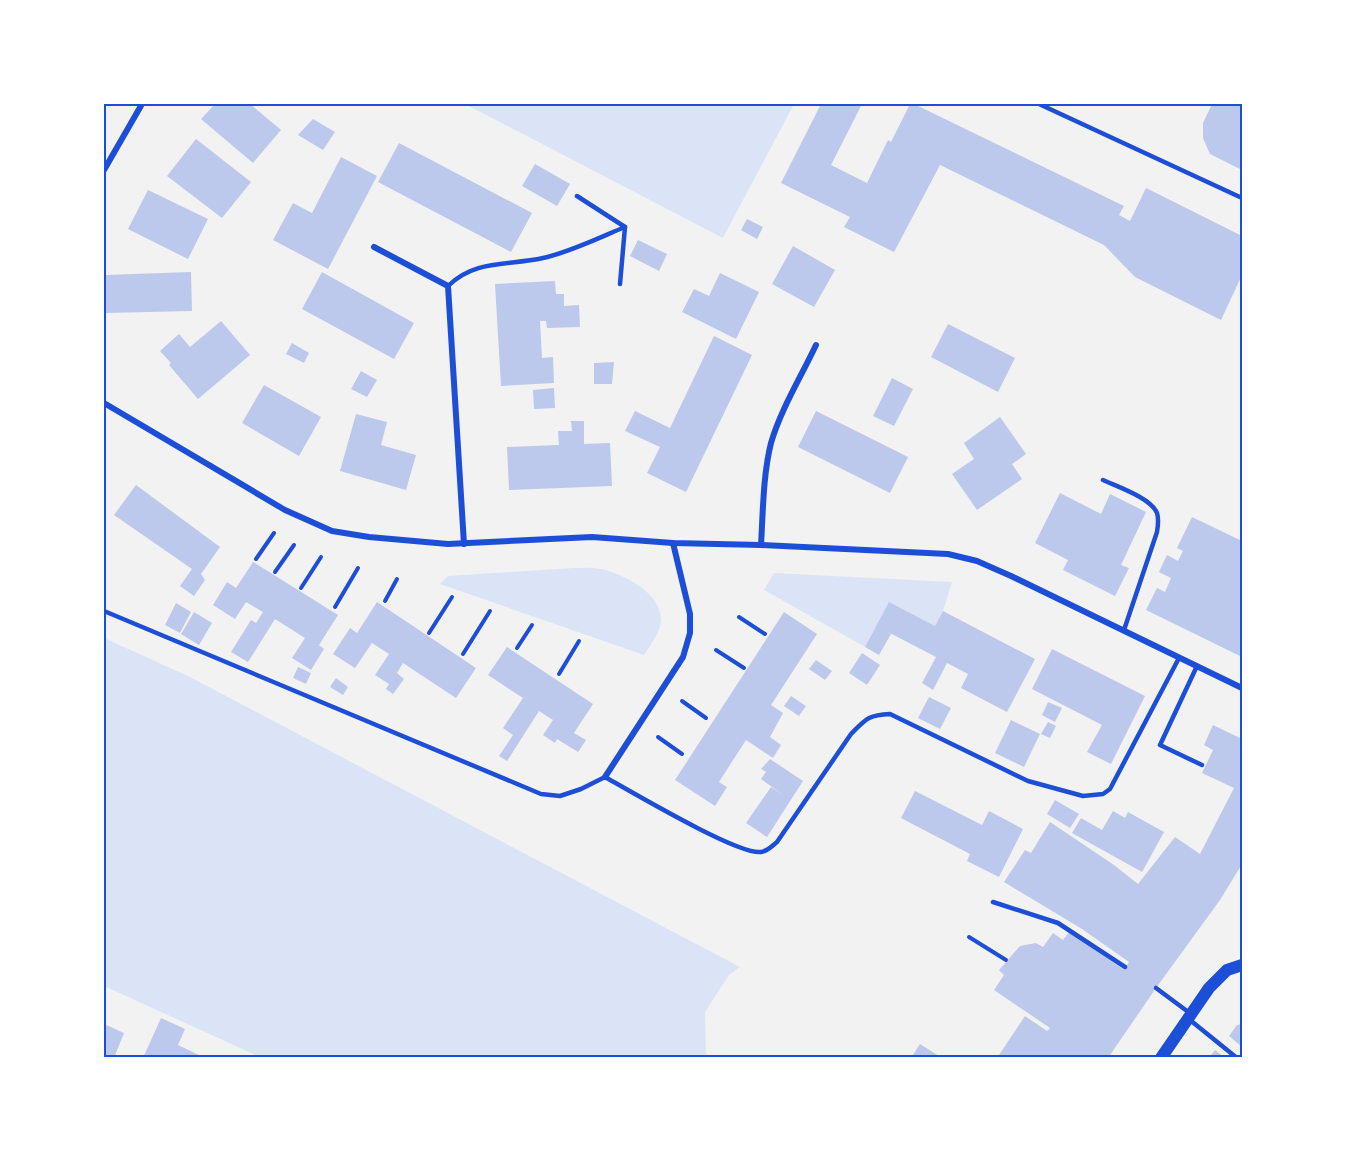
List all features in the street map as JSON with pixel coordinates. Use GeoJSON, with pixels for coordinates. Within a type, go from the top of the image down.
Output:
{"type":"FeatureCollection","features":[{"type":"Feature","properties":{"kind":"main road"},"geometry":{"type":"LineString","coordinates":[[1161,1058],[1209,988],[1227,970],[1242,965]]}},
{"type":"Feature","properties":{"kind":"street"},"geometry":{"type":"LineString","coordinates":[[104,170],[142,104]]}},
{"type":"Feature","properties":{"kind":"street"},"geometry":{"type":"LineString","coordinates":[[374,247],[448,286],[464,544]]}},
{"type":"Feature","properties":{"kind":"street"},"geometry":{"type":"LineString","coordinates":[[762,545],[767,466],[771,442],[816,345]]}},
{"type":"Feature","properties":{"kind":"street"},"geometry":{"type":"LineString","coordinates":[[104,403],[285,510],[332,531],[369,537],[464,544],[592,537],[673,543],[948,554],[977,561],[1011,576],[1242,688]]}},
{"type":"Feature","properties":{"kind":"street"},"geometry":{"type":"LineString","coordinates":[[605,777],[683,657],[690,633],[690,614],[673,543]]}},
{"type":"Feature","properties":{"kind":"lane"},"geometry":{"type":"LineString","coordinates":[[1039,104],[1242,198]]}},
{"type":"Feature","properties":{"kind":"lane"},"geometry":{"type":"LineString","coordinates":[[577,196],[626,227]]}},
{"type":"Feature","properties":{"kind":"lane"},"geometry":{"type":"LineString","coordinates":[[620,284],[626,227]]}},
{"type":"Feature","properties":{"kind":"lane"},"geometry":{"type":"LineString","coordinates":[[448,286],[456,278],[477,267],[544,258],[626,227]]}},
{"type":"Feature","properties":{"kind":"lane"},"geometry":{"type":"LineString","coordinates":[[1103,480],[1151,504],[1157,513],[1157,532],[1124,630]]}},
{"type":"Feature","properties":{"kind":"lane"},"geometry":{"type":"LineString","coordinates":[[104,611],[541,794],[560,796],[605,777],[735,846],[759,852],[767,850],[777,842],[851,734],[866,719],[874,715],[890,714],[1028,781],[1083,796],[1103,794],[1110,789],[1179,658]]}},
{"type":"Feature","properties":{"kind":"lane"},"geometry":{"type":"LineString","coordinates":[[1197,666],[1160,745],[1202,765]]}},
{"type":"Feature","properties":{"kind":"lane"},"geometry":{"type":"LineString","coordinates":[[993,902],[1058,923],[1125,967]]}},
{"type":"Feature","properties":{"kind":"lane"},"geometry":{"type":"LineString","coordinates":[[1156,987],[1238,1058]]}},
{"type":"Feature","properties":{"kind":"path"},"geometry":{"type":"LineString","coordinates":[[256,559],[274,533]]}},
{"type":"Feature","properties":{"kind":"path"},"geometry":{"type":"LineString","coordinates":[[275,572],[294,545]]}},
{"type":"Feature","properties":{"kind":"path"},"geometry":{"type":"LineString","coordinates":[[302,588],[321,557]]}},
{"type":"Feature","properties":{"kind":"path"},"geometry":{"type":"LineString","coordinates":[[335,607],[358,568]]}},
{"type":"Feature","properties":{"kind":"path"},"geometry":{"type":"LineString","coordinates":[[385,601],[397,579]]}},
{"type":"Feature","properties":{"kind":"path"},"geometry":{"type":"LineString","coordinates":[[429,633],[452,597]]}},
{"type":"Feature","properties":{"kind":"path"},"geometry":{"type":"LineString","coordinates":[[463,654],[490,611]]}},
{"type":"Feature","properties":{"kind":"path"},"geometry":{"type":"LineString","coordinates":[[739,616],[765,634]]}},
{"type":"Feature","properties":{"kind":"path"},"geometry":{"type":"LineString","coordinates":[[517,648],[532,625]]}},
{"type":"Feature","properties":{"kind":"path"},"geometry":{"type":"LineString","coordinates":[[558,674],[579,641]]}},
{"type":"Feature","properties":{"kind":"path"},"geometry":{"type":"LineString","coordinates":[[716,650],[744,668]]}},
{"type":"Feature","properties":{"kind":"path"},"geometry":{"type":"LineString","coordinates":[[682,701],[706,718]]}},
{"type":"Feature","properties":{"kind":"path"},"geometry":{"type":"LineString","coordinates":[[658,737],[682,754]]}},
{"type":"Feature","properties":{"kind":"path"},"geometry":{"type":"LineString","coordinates":[[969,937],[1006,960]]}},
{"type":"Feature","properties":{"kind":"shaded area"},"geometry":{"type":"Polygon","coordinates":[[[465,104],[794,104],[723,238],[465,104]]]}},
{"type":"Feature","properties":{"kind":"shaded area"},"geometry":{"type":"Polygon","coordinates":[[[598,568],[620,575],[649,594],[660,611],[661,621],[659,630],[644,655],[440,584],[448,576],[598,568]]]}},
{"type":"Feature","properties":{"kind":"shaded area"},"geometry":{"type":"Polygon","coordinates":[[[774,573],[952,582],[943,611],[935,626],[889,603],[865,647],[764,590],[774,573]]]}},
{"type":"Feature","properties":{"kind":"shaded area"},"geometry":{"type":"Polygon","coordinates":[[[104,638],[188,676],[740,967],[729,975],[705,1012],[706,1054],[713,1057],[260,1057],[104,986],[104,638]]]}},
{"type":"Feature","properties":{"kind":"building"},"geometry":{"type":"Polygon","coordinates":[[[215,104],[250,104],[281,130],[253,163],[201,119],[215,104]]]}},
{"type":"Feature","properties":{"kind":"building"},"geometry":{"type":"Polygon","coordinates":[[[821,104],[862,104],[831,165],[867,183],[888,140],[891,142],[910,104],[914,104],[1124,206],[1119,215],[1130,221],[1146,188],[1242,236],[1242,275],[1221,320],[1135,277],[1104,245],[940,165],[894,252],[844,227],[850,217],[781,183],[821,104]]]}},
{"type":"Feature","properties":{"kind":"building"},"geometry":{"type":"Polygon","coordinates":[[[1212,104],[1242,104],[1242,170],[1210,154],[1203,138],[1203,123],[1212,104]]]}},
{"type":"Feature","properties":{"kind":"building"},"geometry":{"type":"Polygon","coordinates":[[[313,119],[335,132],[323,150],[298,135],[313,119]]]}},
{"type":"Feature","properties":{"kind":"building"},"geometry":{"type":"Polygon","coordinates":[[[196,139],[251,182],[222,218],[167,176],[196,139]]]}},
{"type":"Feature","properties":{"kind":"building"},"geometry":{"type":"Polygon","coordinates":[[[399,143],[532,213],[511,252],[378,182],[399,143]]]}},
{"type":"Feature","properties":{"kind":"building"},"geometry":{"type":"Polygon","coordinates":[[[341,157],[377,176],[328,269],[273,240],[293,203],[312,213],[341,157]]]}},
{"type":"Feature","properties":{"kind":"building"},"geometry":{"type":"Polygon","coordinates":[[[535,164],[570,184],[557,206],[522,186],[535,164]]]}},
{"type":"Feature","properties":{"kind":"building"},"geometry":{"type":"Polygon","coordinates":[[[148,190],[208,219],[188,259],[128,229],[148,190]]]}},
{"type":"Feature","properties":{"kind":"building"},"geometry":{"type":"Polygon","coordinates":[[[747,219],[763,227],[757,239],[741,230],[747,219]]]}},
{"type":"Feature","properties":{"kind":"building"},"geometry":{"type":"Polygon","coordinates":[[[638,240],[667,254],[659,271],[630,256],[638,240]]]}},
{"type":"Feature","properties":{"kind":"building"},"geometry":{"type":"Polygon","coordinates":[[[793,246],[835,270],[814,307],[772,284],[793,246]]]}},
{"type":"Feature","properties":{"kind":"building"},"geometry":{"type":"Polygon","coordinates":[[[191,272],[192,311],[106,313],[105,275],[191,272]]]}},
{"type":"Feature","properties":{"kind":"building"},"geometry":{"type":"Polygon","coordinates":[[[322,272],[414,323],[394,359],[302,309],[322,272]]]}},
{"type":"Feature","properties":{"kind":"building"},"geometry":{"type":"Polygon","coordinates":[[[720,273],[759,292],[736,339],[682,312],[694,289],[709,296],[720,273]]]}},
{"type":"Feature","properties":{"kind":"building"},"geometry":{"type":"Polygon","coordinates":[[[555,281],[556,294],[564,294],[564,306],[579,305],[580,327],[547,328],[546,321],[540,321],[542,358],[553,357],[554,383],[501,386],[495,284],[555,281]]]}},
{"type":"Feature","properties":{"kind":"building"},"geometry":{"type":"Polygon","coordinates":[[[221,321],[250,355],[198,399],[160,351],[179,334],[190,347],[221,321]]]}},
{"type":"Feature","properties":{"kind":"building"},"geometry":{"type":"Polygon","coordinates":[[[948,324],[1015,358],[998,392],[931,357],[948,324]]]}},
{"type":"Feature","properties":{"kind":"building"},"geometry":{"type":"Polygon","coordinates":[[[714,336],[752,355],[686,492],[647,473],[660,447],[625,431],[635,411],[670,428],[714,336]]]}},
{"type":"Feature","properties":{"kind":"building"},"geometry":{"type":"Polygon","coordinates":[[[292,343],[309,353],[304,363],[286,354],[292,343]]]}},
{"type":"Feature","properties":{"kind":"building"},"geometry":{"type":"Polygon","coordinates":[[[614,362],[612,384],[594,384],[594,363],[614,362]]]}},
{"type":"Feature","properties":{"kind":"building"},"geometry":{"type":"Polygon","coordinates":[[[361,371],[377,380],[367,397],[351,389],[361,371]]]}},
{"type":"Feature","properties":{"kind":"building"},"geometry":{"type":"Polygon","coordinates":[[[892,378],[913,389],[894,426],[873,416],[892,378]]]}},
{"type":"Feature","properties":{"kind":"building"},"geometry":{"type":"Polygon","coordinates":[[[264,385],[321,417],[299,456],[242,423],[264,385]]]}},
{"type":"Feature","properties":{"kind":"building"},"geometry":{"type":"Polygon","coordinates":[[[554,388],[555,408],[534,409],[533,390],[554,388]]]}},
{"type":"Feature","properties":{"kind":"building"},"geometry":{"type":"Polygon","coordinates":[[[816,411],[908,457],[890,493],[798,447],[816,411]]]}},
{"type":"Feature","properties":{"kind":"building"},"geometry":{"type":"Polygon","coordinates":[[[356,414],[387,422],[381,445],[416,455],[406,490],[340,471],[356,414]]]}},
{"type":"Feature","properties":{"kind":"building"},"geometry":{"type":"Polygon","coordinates":[[[1000,417],[1026,454],[1012,464],[1022,479],[977,510],[952,474],[974,459],[964,443],[1000,417]]]}},
{"type":"Feature","properties":{"kind":"building"},"geometry":{"type":"Polygon","coordinates":[[[571,421],[584,421],[584,444],[610,443],[612,486],[509,490],[507,447],[559,445],[558,431],[572,431],[571,421]]]}},
{"type":"Feature","properties":{"kind":"building"},"geometry":{"type":"Polygon","coordinates":[[[136,485],[220,547],[201,574],[205,580],[194,596],[180,586],[192,569],[114,515],[136,485]]]}},
{"type":"Feature","properties":{"kind":"building"},"geometry":{"type":"Polygon","coordinates":[[[1060,493],[1101,514],[1110,494],[1146,512],[1121,565],[1129,568],[1115,596],[1063,570],[1068,560],[1035,543],[1060,493]]]}},
{"type":"Feature","properties":{"kind":"building"},"geometry":{"type":"Polygon","coordinates":[[[1192,517],[1242,541],[1242,657],[1146,610],[1157,588],[1165,592],[1171,578],[1159,572],[1167,555],[1178,561],[1183,551],[1177,548],[1192,517]]]}},
{"type":"Feature","properties":{"kind":"building"},"geometry":{"type":"Polygon","coordinates":[[[253,562],[338,615],[319,645],[324,649],[311,670],[292,658],[305,638],[275,619],[248,662],[231,652],[251,620],[256,623],[263,612],[246,602],[235,619],[213,605],[227,582],[236,588],[253,562]]]}},
{"type":"Feature","properties":{"kind":"building"},"geometry":{"type":"Polygon","coordinates":[[[377,602],[476,668],[456,698],[403,663],[397,673],[404,679],[393,694],[386,689],[389,684],[375,675],[389,654],[372,643],[355,668],[333,654],[350,628],[357,633],[377,602]]]}},
{"type":"Feature","properties":{"kind":"building"},"geometry":{"type":"Polygon","coordinates":[[[889,602],[935,626],[943,611],[1035,659],[1007,712],[961,688],[968,674],[947,663],[933,690],[922,683],[936,657],[886,631],[891,634],[879,655],[865,647],[889,602]]]}},
{"type":"Feature","properties":{"kind":"building"},"geometry":{"type":"Polygon","coordinates":[[[176,603],[191,612],[180,633],[165,625],[176,603]]]}},
{"type":"Feature","properties":{"kind":"building"},"geometry":{"type":"Polygon","coordinates":[[[194,612],[212,623],[199,645],[181,634],[194,612]]]}},
{"type":"Feature","properties":{"kind":"building"},"geometry":{"type":"Polygon","coordinates":[[[784,612],[817,634],[771,705],[783,713],[770,737],[781,745],[773,758],[746,740],[719,782],[727,787],[715,806],[675,780],[784,612]]]}},
{"type":"Feature","properties":{"kind":"building"},"geometry":{"type":"Polygon","coordinates":[[[507,647],[593,704],[574,733],[586,740],[578,752],[557,739],[555,743],[543,735],[553,720],[539,711],[507,761],[499,756],[513,735],[503,728],[523,698],[488,675],[507,647]]]}},
{"type":"Feature","properties":{"kind":"building"},"geometry":{"type":"Polygon","coordinates":[[[1052,649],[1145,696],[1111,764],[1087,752],[1102,725],[1032,689],[1052,649]]]}},
{"type":"Feature","properties":{"kind":"building"},"geometry":{"type":"Polygon","coordinates":[[[862,653],[880,665],[867,685],[849,673],[862,653]]]}},
{"type":"Feature","properties":{"kind":"building"},"geometry":{"type":"Polygon","coordinates":[[[816,660],[832,671],[825,680],[809,669],[816,660]]]}},
{"type":"Feature","properties":{"kind":"building"},"geometry":{"type":"Polygon","coordinates":[[[298,667],[311,673],[306,684],[293,678],[298,667]]]}},
{"type":"Feature","properties":{"kind":"building"},"geometry":{"type":"Polygon","coordinates":[[[336,678],[348,687],[343,695],[330,687],[336,678]]]}},
{"type":"Feature","properties":{"kind":"building"},"geometry":{"type":"Polygon","coordinates":[[[791,696],[806,706],[799,716],[784,706],[791,696]]]}},
{"type":"Feature","properties":{"kind":"building"},"geometry":{"type":"Polygon","coordinates":[[[929,697],[951,708],[940,729],[918,718],[929,697]]]}},
{"type":"Feature","properties":{"kind":"building"},"geometry":{"type":"Polygon","coordinates":[[[1048,702],[1062,708],[1055,722],[1042,715],[1048,702]]]}},
{"type":"Feature","properties":{"kind":"building"},"geometry":{"type":"Polygon","coordinates":[[[1011,720],[1040,734],[1024,767],[995,753],[1011,720]]]}},
{"type":"Feature","properties":{"kind":"building"},"geometry":{"type":"Polygon","coordinates":[[[1048,722],[1056,726],[1050,738],[1041,734],[1048,722]]]}},
{"type":"Feature","properties":{"kind":"building"},"geometry":{"type":"Polygon","coordinates":[[[1213,725],[1242,739],[1242,864],[1220,900],[1108,1058],[997,1058],[1025,1016],[1047,1031],[1050,1028],[994,990],[1004,975],[999,970],[1020,946],[1036,943],[1043,947],[1053,933],[1063,940],[1069,932],[1124,970],[1129,962],[1082,929],[1004,882],[1025,850],[1031,853],[1050,822],[1138,884],[1175,837],[1200,854],[1234,788],[1202,773],[1213,750],[1204,745],[1213,725]]]}},
{"type":"Feature","properties":{"kind":"building"},"geometry":{"type":"Polygon","coordinates":[[[770,759],[803,781],[767,837],[746,823],[771,787],[782,794],[761,779],[766,772],[761,769],[770,759]]]}},
{"type":"Feature","properties":{"kind":"building"},"geometry":{"type":"Polygon","coordinates":[[[915,791],[982,825],[989,811],[1023,829],[999,877],[967,861],[970,854],[901,818],[915,791]]]}},
{"type":"Feature","properties":{"kind":"building"},"geometry":{"type":"Polygon","coordinates":[[[1055,800],[1079,814],[1070,828],[1047,814],[1055,800]]]}},
{"type":"Feature","properties":{"kind":"building"},"geometry":{"type":"Polygon","coordinates":[[[1113,811],[1125,818],[1128,812],[1164,832],[1142,872],[1072,833],[1081,818],[1102,830],[1113,811]]]}},
{"type":"Feature","properties":{"kind":"building"},"geometry":{"type":"Polygon","coordinates":[[[161,1018],[185,1029],[178,1045],[205,1058],[143,1058],[161,1018]]]}},
{"type":"Feature","properties":{"kind":"building"},"geometry":{"type":"Polygon","coordinates":[[[104,1024],[124,1033],[114,1058],[104,1057],[104,1024]]]}},
{"type":"Feature","properties":{"kind":"building"},"geometry":{"type":"Polygon","coordinates":[[[1242,1024],[1242,1047],[1229,1036],[1237,1025],[1242,1024]]]}},
{"type":"Feature","properties":{"kind":"building"},"geometry":{"type":"Polygon","coordinates":[[[920,1044],[942,1058],[911,1058],[920,1044]]]}},
{"type":"Feature","properties":{"kind":"building"},"geometry":{"type":"Polygon","coordinates":[[[1215,1050],[1225,1058],[1209,1058],[1215,1050]]]}}]}
